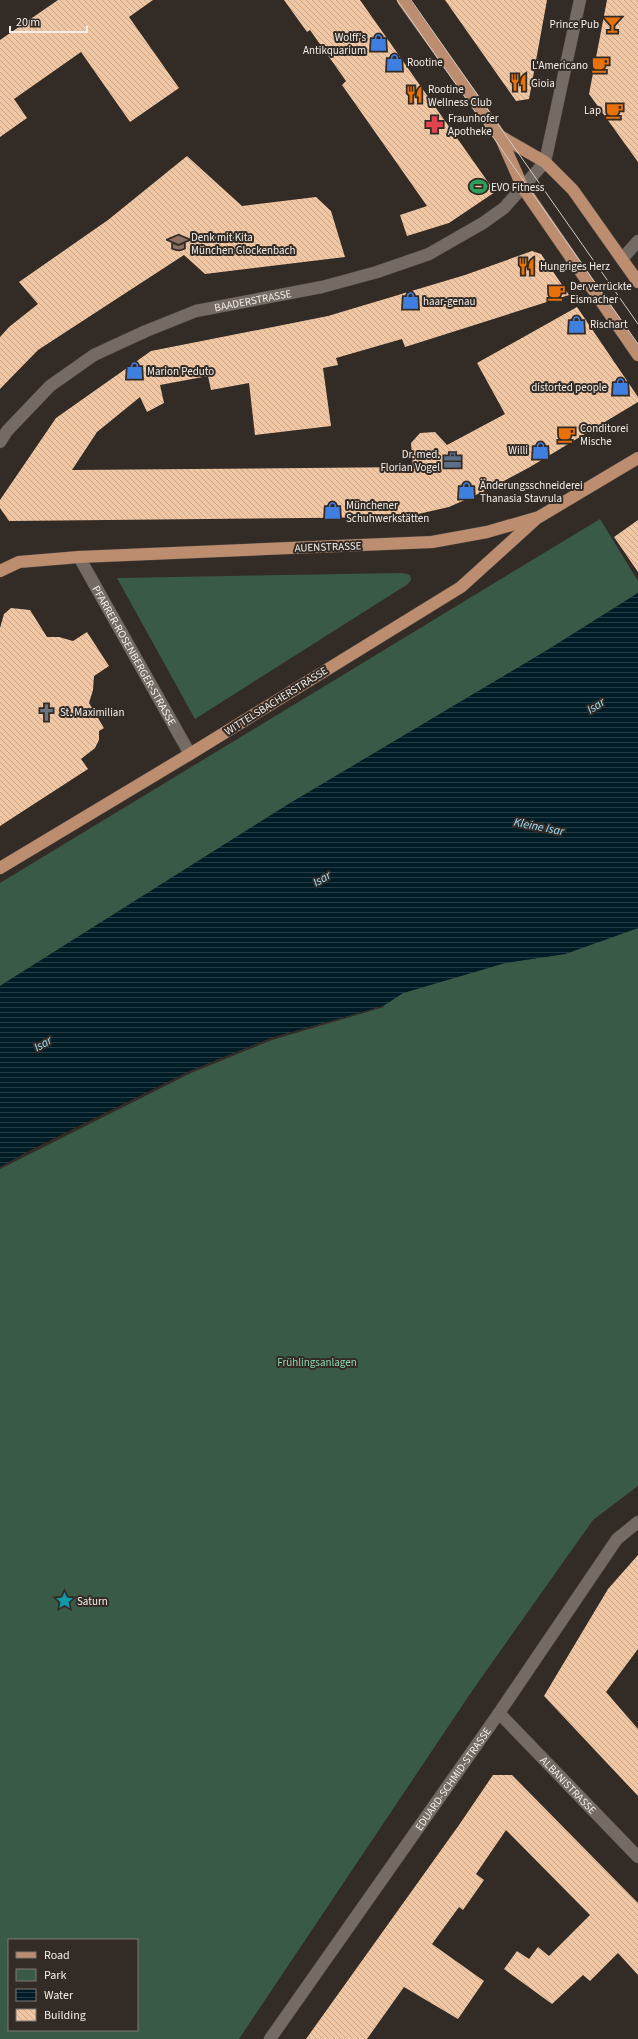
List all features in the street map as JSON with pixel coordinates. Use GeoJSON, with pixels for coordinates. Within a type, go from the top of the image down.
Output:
{"type":"FeatureCollection","features":[{"type":"Feature","properties":{"kind":"main road"},"geometry":{"type":"LineString","coordinates":[[403,0],[500,136],[523,188],[638,355]]}},
{"type":"Feature","properties":{"kind":"main road"},"geometry":{"type":"LineString","coordinates":[[500,136],[545,162],[573,190],[638,282]]}},
{"type":"Feature","properties":{"kind":"main road","name":"AUENSTRASSE"},"geometry":{"type":"LineString","coordinates":[[0,571],[19,562],[79,557],[432,542],[487,532],[539,517],[638,458]]}},
{"type":"Feature","properties":{"kind":"main road","name":"WITTELSBACHERSTRASSE"},"geometry":{"type":"LineString","coordinates":[[0,868],[190,754],[461,587],[539,517]]}},
{"type":"Feature","properties":{"kind":"street"},"geometry":{"type":"LineString","coordinates":[[545,162],[580,0]]}},
{"type":"Feature","properties":{"kind":"street","name":"BAADERSTRASSE"},"geometry":{"type":"LineString","coordinates":[[0,442],[7,431],[50,386],[94,355],[146,331],[196,311],[322,287],[377,272],[429,254],[483,224],[504,208],[545,162]]}},
{"type":"Feature","properties":{"kind":"street"},"geometry":{"type":"LineString","coordinates":[[622,260],[638,241]]}},
{"type":"Feature","properties":{"kind":"street","name":"PFARRER-ROSENBERGER-STRASSE"},"geometry":{"type":"LineString","coordinates":[[79,557],[190,754]]}},
{"type":"Feature","properties":{"kind":"street","name":"EDUARD-SCHMID-STRASSE"},"geometry":{"type":"LineString","coordinates":[[270,2039],[499,1713],[616,1539],[638,1522]]}},
{"type":"Feature","properties":{"kind":"street","name":"ALBANISTRASSE"},"geometry":{"type":"LineString","coordinates":[[499,1713],[638,1857]]}},
{"type":"Feature","properties":{"kind":"green space"},"geometry":{"type":"Polygon","coordinates":[[[600,519],[638,581],[638,593],[549,649],[287,805],[0,986],[0,883],[600,519]]]}},
{"type":"Feature","properties":{"kind":"green space"},"geometry":{"type":"Polygon","coordinates":[[[402,573],[410,575],[411,580],[408,584],[195,719],[117,578],[402,573]]]}},
{"type":"Feature","properties":{"kind":"green space","name":"Frühlingsanlagen"},"geometry":{"type":"Polygon","coordinates":[[[638,928],[638,1486],[593,1520],[472,1691],[239,2039],[0,2039],[0,1167],[190,1071],[271,1038],[383,1006],[403,993],[505,963],[565,954],[638,928]]]}},
{"type":"Feature","properties":{"kind":"water"},"geometry":{"type":"Polygon","coordinates":[[[638,593],[638,928],[565,954],[505,963],[403,993],[383,1006],[271,1038],[190,1071],[29,1151],[0,1167],[0,986],[287,805],[549,649],[638,593]]]}},
{"type":"Feature","properties":{"kind":"pier"},"geometry":{"type":"Polygon","coordinates":[[[383,1006],[384,1007],[272,1040],[191,1073],[0,1169],[0,1167],[29,1151],[190,1071],[271,1038],[383,1006]]]}},
{"type":"Feature","properties":{"kind":"building"},"geometry":{"type":"Polygon","coordinates":[[[58,0],[153,0],[129,17],[179,88],[130,122],[81,52],[14,99],[27,118],[0,137],[0,40],[58,0]]]}},
{"type":"Feature","properties":{"kind":"building"},"geometry":{"type":"Polygon","coordinates":[[[284,0],[360,0],[495,192],[449,223],[407,236],[400,215],[427,206],[342,85],[346,81],[310,30],[307,32],[284,0]]]}},
{"type":"Feature","properties":{"kind":"building"},"geometry":{"type":"Polygon","coordinates":[[[445,0],[547,0],[529,99],[516,101],[445,0]]]}},
{"type":"Feature","properties":{"kind":"building"},"geometry":{"type":"Polygon","coordinates":[[[607,0],[638,0],[638,162],[589,94],[607,0]]]}},
{"type":"Feature","properties":{"kind":"building"},"geometry":{"type":"Polygon","coordinates":[[[187,156],[242,206],[316,197],[331,211],[345,257],[205,274],[184,255],[38,350],[0,389],[0,337],[9,327],[38,304],[19,282],[108,220],[187,156]]]}},
{"type":"Feature","properties":{"kind":"building"},"geometry":{"type":"Polygon","coordinates":[[[532,251],[541,254],[569,295],[405,347],[402,339],[336,358],[338,365],[323,368],[331,426],[255,435],[249,383],[211,390],[208,376],[160,385],[164,403],[147,412],[140,397],[97,432],[72,470],[413,467],[411,443],[420,433],[435,432],[447,445],[505,414],[477,363],[577,307],[638,397],[638,402],[530,467],[487,490],[449,507],[405,517],[9,521],[0,508],[0,500],[56,418],[151,351],[328,316],[465,275],[532,251]]]}},
{"type":"Feature","properties":{"kind":"building"},"geometry":{"type":"Polygon","coordinates":[[[638,520],[638,572],[614,537],[638,520]]]}},
{"type":"Feature","properties":{"kind":"building","name":"St. Maximilian"},"geometry":{"type":"Polygon","coordinates":[[[11,608],[30,610],[47,637],[59,637],[73,641],[87,632],[109,666],[94,676],[93,690],[89,703],[104,728],[99,731],[99,740],[95,748],[81,759],[88,769],[0,826],[0,628],[4,614],[11,608]]]}},
{"type":"Feature","properties":{"kind":"building"},"geometry":{"type":"Polygon","coordinates":[[[638,1555],[638,1649],[606,1692],[638,1729],[638,1796],[544,1696],[608,1589],[638,1555]]]}},
{"type":"Feature","properties":{"kind":"building"},"geometry":{"type":"Polygon","coordinates":[[[493,1775],[512,1775],[638,1903],[638,1975],[618,1953],[590,1981],[583,1975],[552,2004],[504,1969],[517,1951],[529,1959],[538,1947],[549,1956],[590,1915],[506,1830],[476,1874],[484,1880],[463,1910],[459,1907],[432,1944],[484,1981],[458,2019],[404,1987],[367,2039],[306,2039],[459,1825],[493,1775]]]}},
{"type":"Feature","properties":{"kind":"tram line"},"geometry":{"type":"LineString","coordinates":[[397,0],[638,344]]}},
{"type":"Feature","properties":{"kind":"tram line"},"geometry":{"type":"LineString","coordinates":[[411,0],[638,324]]}},
{"type":"Feature","properties":{"kind":"place","name":"Prince Pub"},"geometry":{"type":"Point","coordinates":[612,24]}},
{"type":"Feature","properties":{"kind":"place","name":"Wolff's Antikquarium"},"geometry":{"type":"Point","coordinates":[379,43]}},
{"type":"Feature","properties":{"kind":"place","name":"Rootine"},"geometry":{"type":"Point","coordinates":[394,62]}},
{"type":"Feature","properties":{"kind":"place","name":"L'Americano"},"geometry":{"type":"Point","coordinates":[601,65]}},
{"type":"Feature","properties":{"kind":"place","name":"Gioia"},"geometry":{"type":"Point","coordinates":[518,83]}},
{"type":"Feature","properties":{"kind":"place","name":"Rootine Wellness Club"},"geometry":{"type":"Point","coordinates":[415,95]}},
{"type":"Feature","properties":{"kind":"place","name":"Lap"},"geometry":{"type":"Point","coordinates":[614,110]}},
{"type":"Feature","properties":{"kind":"place","name":"Fraunhofer Apotheke"},"geometry":{"type":"Point","coordinates":[435,124]}},
{"type":"Feature","properties":{"kind":"place","name":"EVO Fitness"},"geometry":{"type":"Point","coordinates":[478,187]}},
{"type":"Feature","properties":{"kind":"place","name":"Denk mit Kita München Glockenbach"},"geometry":{"type":"Point","coordinates":[178,243]}},
{"type":"Feature","properties":{"kind":"place","name":"Hungriges Herz"},"geometry":{"type":"Point","coordinates":[527,266]}},
{"type":"Feature","properties":{"kind":"place","name":"Der verrückte Eismacher"},"geometry":{"type":"Point","coordinates":[557,292]}},
{"type":"Feature","properties":{"kind":"place","name":"haar-genau"},"geometry":{"type":"Point","coordinates":[410,301]}},
{"type":"Feature","properties":{"kind":"place","name":"Rischart"},"geometry":{"type":"Point","coordinates":[577,324]}},
{"type":"Feature","properties":{"kind":"place","name":"Marion Peduto"},"geometry":{"type":"Point","coordinates":[134,371]}},
{"type":"Feature","properties":{"kind":"place","name":"distorted people"},"geometry":{"type":"Point","coordinates":[620,387]}},
{"type":"Feature","properties":{"kind":"place","name":"Conditorei Mische"},"geometry":{"type":"Point","coordinates":[567,434]}},
{"type":"Feature","properties":{"kind":"place","name":"Willi"},"geometry":{"type":"Point","coordinates":[541,450]}},
{"type":"Feature","properties":{"kind":"place","name":"Dr. med. Florian Vogel"},"geometry":{"type":"Point","coordinates":[453,460]}},
{"type":"Feature","properties":{"kind":"place","name":"Änderungsschneiderei Thanasia Stavrula"},"geometry":{"type":"Point","coordinates":[467,491]}},
{"type":"Feature","properties":{"kind":"place","name":"Münchener Schuhwerkstätten"},"geometry":{"type":"Point","coordinates":[333,511]}},
{"type":"Feature","properties":{"kind":"place","name":"St. Maximilian"},"geometry":{"type":"Point","coordinates":[47,712]}},
{"type":"Feature","properties":{"kind":"place","name":"Saturn"},"geometry":{"type":"Point","coordinates":[64,1601]}},
{"type":"Feature","properties":{"kind":"water label","name":"Isar"},"geometry":{"type":"Point","coordinates":[596,706]}},
{"type":"Feature","properties":{"kind":"water label","name":"Kleine Isar"},"geometry":{"type":"Point","coordinates":[539,827]}},
{"type":"Feature","properties":{"kind":"water label","name":"Isar"},"geometry":{"type":"Point","coordinates":[322,879]}},
{"type":"Feature","properties":{"kind":"water label","name":"Isar"},"geometry":{"type":"Point","coordinates":[43,1044]}}]}
